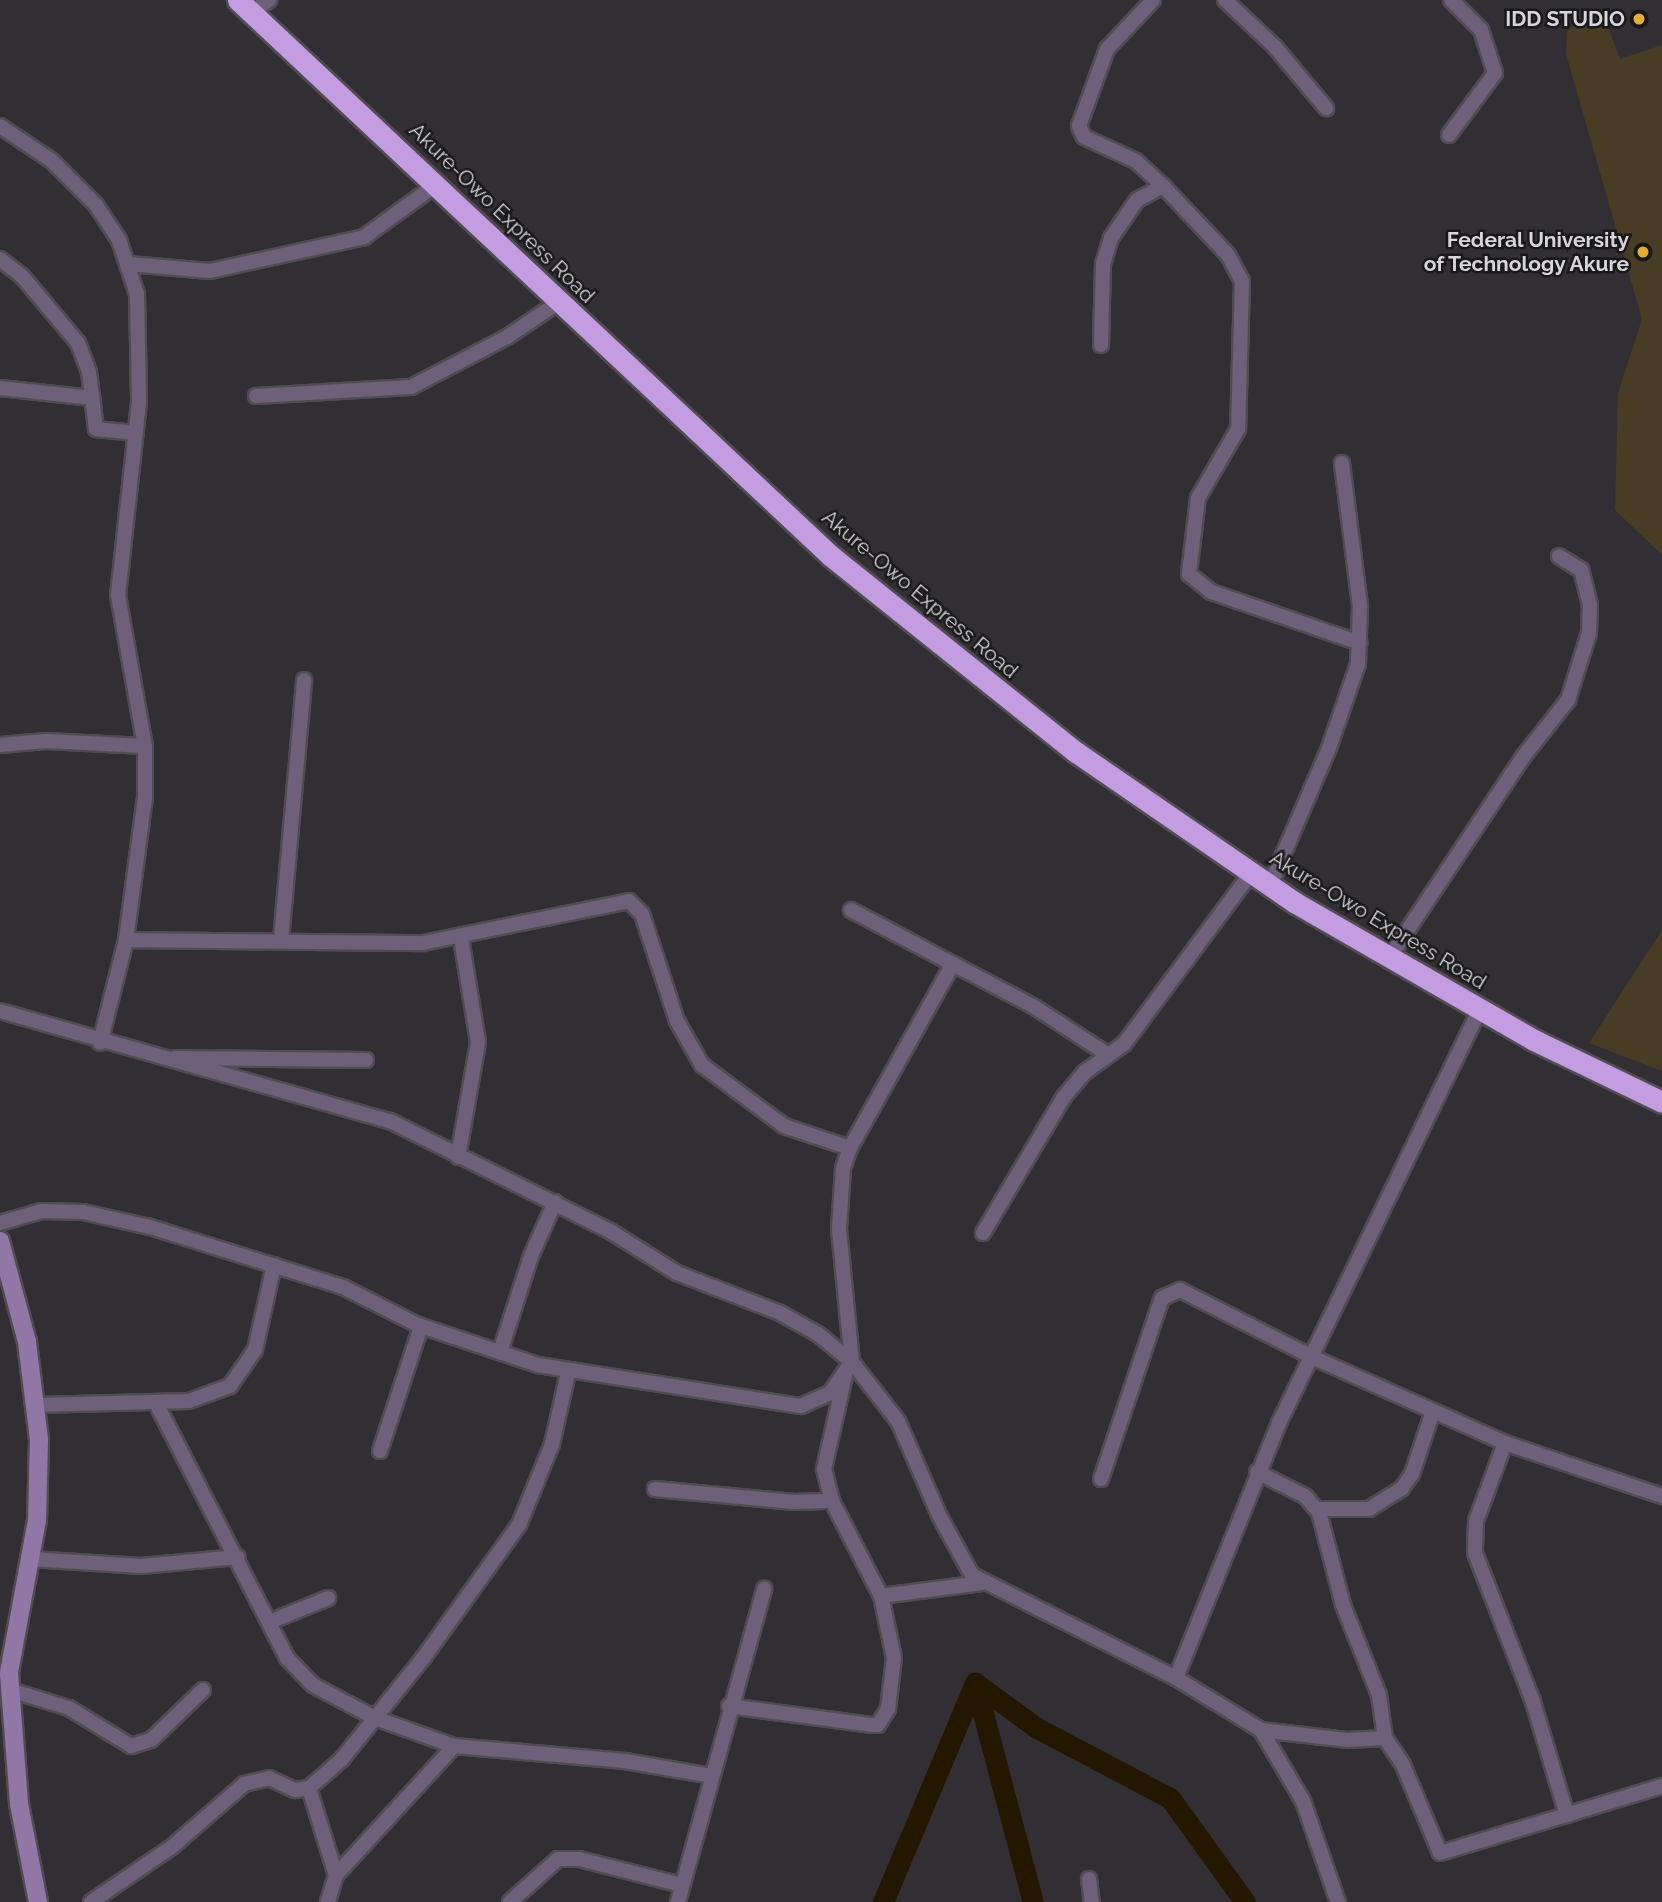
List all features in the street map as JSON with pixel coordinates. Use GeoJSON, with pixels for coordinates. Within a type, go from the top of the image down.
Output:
{"type":"FeatureCollection","features":[{"type":"Feature","properties":{"kind":"highway","name":"Akure-Owo Express Road"},"geometry":{"type":"LineString","coordinates":[[253,4],[559,302],[853,573],[1076,752],[1251,873],[1389,958],[1480,1009],[1662,1102]]}},
{"type":"Feature","properties":{"kind":"main road"},"geometry":{"type":"LineString","coordinates":[[0,1241],[15,1290],[36,1405],[41,1470],[31,1559],[6,1679],[19,1804],[38,1902]]}},
{"type":"Feature","properties":{"kind":"street"},"geometry":{"type":"LineString","coordinates":[[1153,0],[1104,55],[1079,125],[1084,136],[1136,161],[1163,186],[1228,255],[1242,281],[1242,406],[1234,440],[1198,498],[1189,574],[1211,592],[1360,643]]}},
{"type":"Feature","properties":{"kind":"street"},"geometry":{"type":"LineString","coordinates":[[1225,0],[1275,47],[1326,108]]}},
{"type":"Feature","properties":{"kind":"street"},"geometry":{"type":"LineString","coordinates":[[1449,135],[1495,73],[1481,30],[1451,0]]}},
{"type":"Feature","properties":{"kind":"street"},"geometry":{"type":"LineString","coordinates":[[0,126],[52,160],[96,205],[129,264],[140,323],[136,433],[118,596],[145,746],[142,844],[126,940],[100,1043]]}},
{"type":"Feature","properties":{"kind":"street"},"geometry":{"type":"LineString","coordinates":[[129,264],[210,271],[364,237],[437,184]]}},
{"type":"Feature","properties":{"kind":"street"},"geometry":{"type":"LineString","coordinates":[[1101,345],[1103,264],[1111,237],[1137,200],[1163,186]]}},
{"type":"Feature","properties":{"kind":"street"},"geometry":{"type":"LineString","coordinates":[[0,259],[23,276],[78,343],[89,372],[96,429],[136,433]]}},
{"type":"Feature","properties":{"kind":"street"},"geometry":{"type":"LineString","coordinates":[[256,396],[411,387],[480,353],[559,302]]}},
{"type":"Feature","properties":{"kind":"street"},"geometry":{"type":"LineString","coordinates":[[0,388],[92,398]]}},
{"type":"Feature","properties":{"kind":"street"},"geometry":{"type":"LineString","coordinates":[[1270,885],[1347,701],[1360,643],[1360,606],[1342,463]]}},
{"type":"Feature","properties":{"kind":"street"},"geometry":{"type":"LineString","coordinates":[[1389,958],[1523,757],[1568,701],[1589,633],[1590,605],[1581,570],[1559,556]]}},
{"type":"Feature","properties":{"kind":"street"},"geometry":{"type":"LineString","coordinates":[[281,940],[304,680]]}},
{"type":"Feature","properties":{"kind":"street"},"geometry":{"type":"LineString","coordinates":[[0,745],[46,741],[145,746]]}},
{"type":"Feature","properties":{"kind":"street"},"geometry":{"type":"LineString","coordinates":[[983,1233],[1048,1119],[1085,1072],[1107,1054],[1125,1044],[1251,873]]}},
{"type":"Feature","properties":{"kind":"street"},"geometry":{"type":"LineString","coordinates":[[126,940],[281,940],[373,946],[461,938],[608,902],[629,901],[642,914],[677,1021],[702,1065],[784,1126],[850,1148]]}},
{"type":"Feature","properties":{"kind":"street"},"geometry":{"type":"LineString","coordinates":[[851,910],[1033,1006],[1107,1054]]}},
{"type":"Feature","properties":{"kind":"street"},"geometry":{"type":"LineString","coordinates":[[458,1157],[478,1042],[461,938]]}},
{"type":"Feature","properties":{"kind":"street"},"geometry":{"type":"LineString","coordinates":[[729,1706],[878,1725],[888,1709],[894,1658],[881,1595],[832,1501],[825,1457],[849,1368],[838,1229],[843,1168],[850,1148],[953,964]]}},
{"type":"Feature","properties":{"kind":"street"},"geometry":{"type":"LineString","coordinates":[[1176,1678],[1257,1472],[1480,1009]]}},
{"type":"Feature","properties":{"kind":"street"},"geometry":{"type":"LineString","coordinates":[[0,1011],[100,1043],[390,1121],[458,1157],[555,1202],[677,1273],[792,1317],[849,1368],[898,1422],[955,1546],[982,1583],[1176,1678],[1261,1730],[1348,1740],[1385,1738]]}},
{"type":"Feature","properties":{"kind":"street"},"geometry":{"type":"LineString","coordinates":[[158,1058],[366,1060]]}},
{"type":"Feature","properties":{"kind":"street"},"geometry":{"type":"LineString","coordinates":[[500,1352],[531,1256],[555,1202]]}},
{"type":"Feature","properties":{"kind":"street"},"geometry":{"type":"LineString","coordinates":[[0,1223],[41,1211],[83,1212],[274,1265],[369,1297],[421,1326],[568,1373],[801,1406],[830,1394],[849,1368]]}},
{"type":"Feature","properties":{"kind":"street"},"geometry":{"type":"LineString","coordinates":[[36,1405],[156,1403],[213,1395],[242,1373],[255,1350],[274,1265]]}},
{"type":"Feature","properties":{"kind":"street"},"geometry":{"type":"LineString","coordinates":[[1101,1479],[1161,1298],[1169,1292],[1192,1293],[1312,1357],[1505,1443],[1662,1496]]}},
{"type":"Feature","properties":{"kind":"street"},"geometry":{"type":"LineString","coordinates":[[380,1451],[421,1326]]}},
{"type":"Feature","properties":{"kind":"street"},"geometry":{"type":"LineString","coordinates":[[91,1902],[173,1846],[244,1784],[269,1778],[295,1790],[309,1788],[342,1759],[431,1648],[519,1525],[552,1444],[568,1373]]}},
{"type":"Feature","properties":{"kind":"street"},"geometry":{"type":"LineString","coordinates":[[156,1403],[269,1622],[299,1674],[374,1718],[454,1746],[612,1759],[710,1776]]}},
{"type":"Feature","properties":{"kind":"street"},"geometry":{"type":"LineString","coordinates":[[1317,1508],[1369,1509],[1402,1488],[1412,1474],[1433,1412]]}},
{"type":"Feature","properties":{"kind":"street"},"geometry":{"type":"LineString","coordinates":[[1505,1443],[1476,1521],[1475,1553],[1533,1702],[1567,1815]]}},
{"type":"Feature","properties":{"kind":"street"},"geometry":{"type":"LineString","coordinates":[[1257,1472],[1305,1496],[1317,1508],[1342,1605],[1379,1695],[1385,1738],[1403,1765],[1440,1853],[1662,1786]]}},
{"type":"Feature","properties":{"kind":"street"},"geometry":{"type":"LineString","coordinates":[[655,1489],[793,1502],[832,1501]]}},
{"type":"Feature","properties":{"kind":"street"},"geometry":{"type":"LineString","coordinates":[[31,1559],[141,1566],[237,1557]]}},
{"type":"Feature","properties":{"kind":"street"},"geometry":{"type":"LineString","coordinates":[[881,1595],[982,1583]]}},
{"type":"Feature","properties":{"kind":"street"},"geometry":{"type":"LineString","coordinates":[[678,1902],[729,1706],[764,1589]]}},
{"type":"Feature","properties":{"kind":"street"},"geometry":{"type":"LineString","coordinates":[[269,1622],[328,1598]]}},
{"type":"Feature","properties":{"kind":"street"},"geometry":{"type":"LineString","coordinates":[[6,1679],[69,1708],[131,1746],[151,1740],[203,1690]]}},
{"type":"Feature","properties":{"kind":"street"},"geometry":{"type":"LineString","coordinates":[[1261,1730],[1303,1801],[1338,1902]]}},
{"type":"Feature","properties":{"kind":"street"},"geometry":{"type":"LineString","coordinates":[[328,1902],[337,1875],[454,1746]]}},
{"type":"Feature","properties":{"kind":"street"},"geometry":{"type":"LineString","coordinates":[[309,1788],[337,1875]]}},
{"type":"Feature","properties":{"kind":"street"},"geometry":{"type":"LineString","coordinates":[[510,1902],[558,1859],[579,1859],[682,1885]]}},
{"type":"Feature","properties":{"kind":"street"},"geometry":{"type":"LineString","coordinates":[[1089,1879],[1092,1902]]}},
{"type":"Feature","properties":{"kind":"shaded area","name":"Federal University of Technology Akure"},"geometry":{"type":"Polygon","coordinates":[[[1579,21],[1606,21],[1620,59],[1662,45],[1662,555],[1615,510],[1618,393],[1642,319],[1566,54],[1567,31],[1579,21]]]}},
{"type":"Feature","properties":{"kind":"shaded area"},"geometry":{"type":"Polygon","coordinates":[[[1662,930],[1662,1071],[1589,1043],[1662,930]]]}},
{"type":"Feature","properties":{"kind":"waterway"},"geometry":{"type":"LineString","coordinates":[[975,1683],[1033,1902]]}},
{"type":"Feature","properties":{"kind":"waterway"},"geometry":{"type":"LineString","coordinates":[[883,1902],[975,1683],[1037,1728],[1170,1798],[1245,1902]]}},
{"type":"Feature","properties":{"kind":"place","name":"IDD STUDIO"},"geometry":{"type":"Point","coordinates":[1639,19]}},
{"type":"Feature","properties":{"kind":"place","name":"Federal University of Technology Akure"},"geometry":{"type":"Point","coordinates":[1643,252]}}]}
